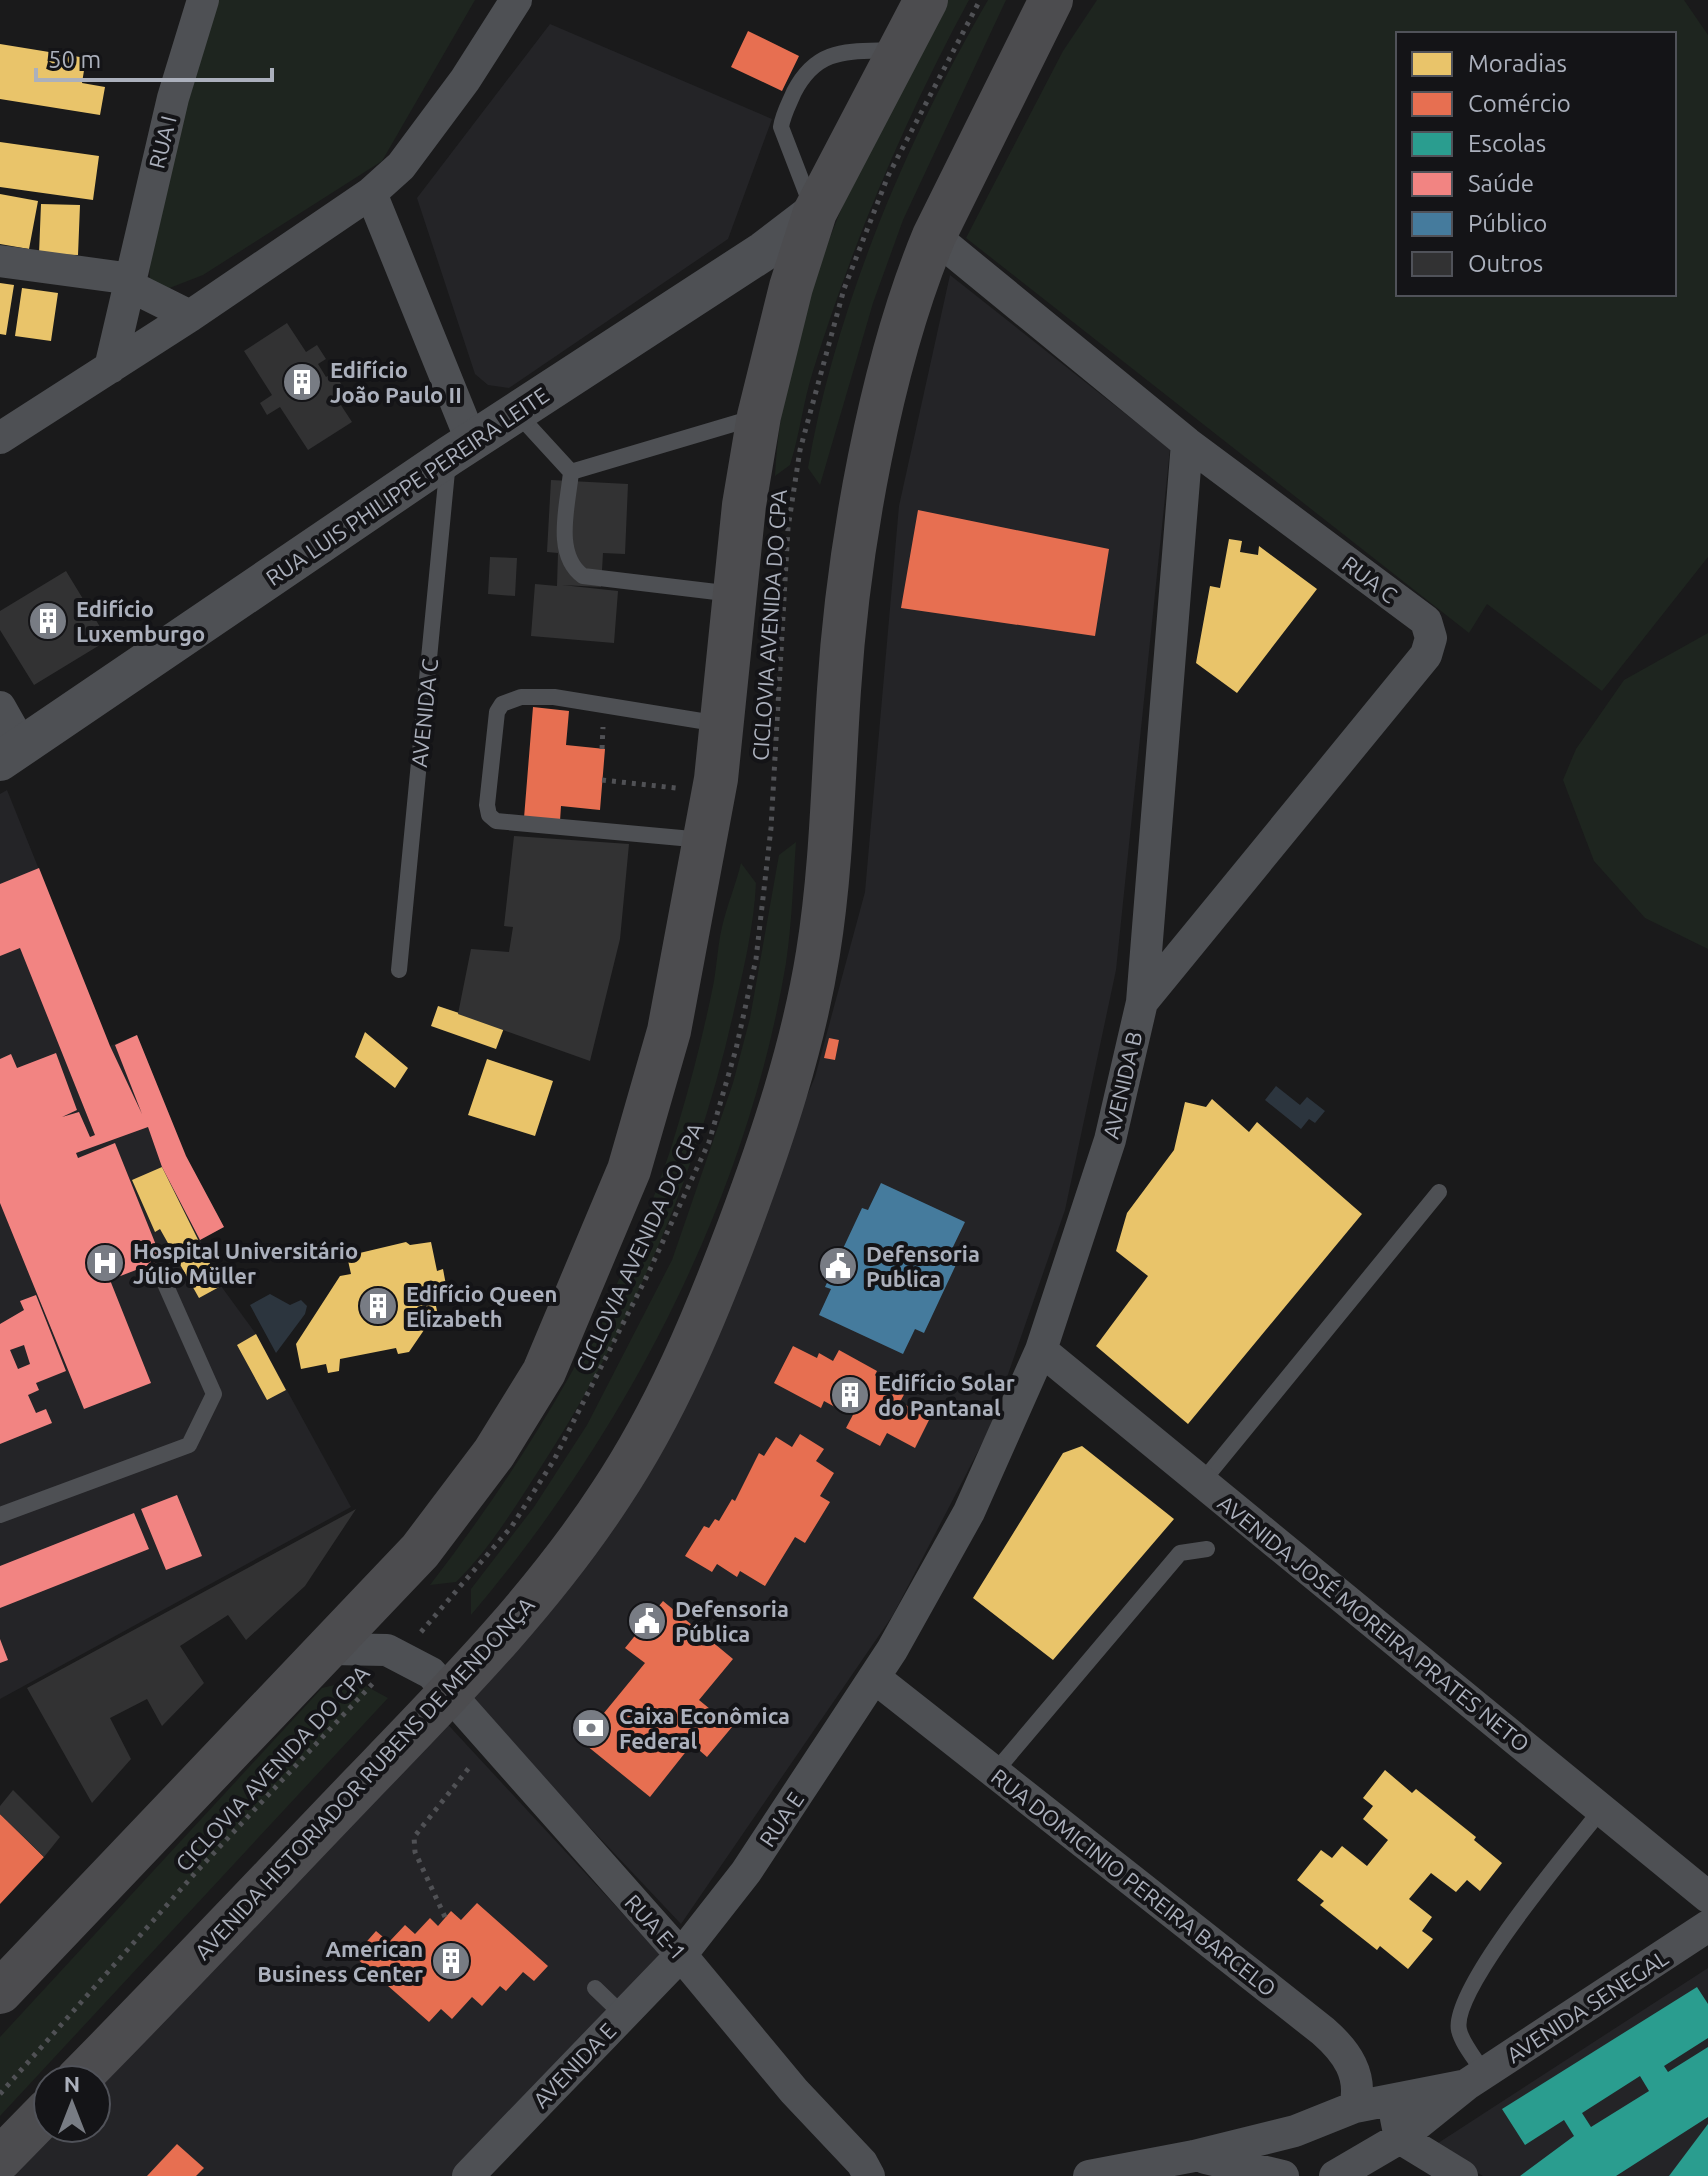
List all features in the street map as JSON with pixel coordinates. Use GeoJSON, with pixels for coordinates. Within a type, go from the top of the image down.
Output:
{"type":"FeatureCollection","features":[{"type":"Feature","properties":{"kind":"main road"},"geometry":{"type":"LineString","coordinates":[[0,1992],[330,1649],[420,1551],[494,1453],[544,1372],[606,1232],[653,1093],[683,965],[714,793],[735,594],[759,416],[791,287],[815,212],[897,50],[926,0]]}},
{"type":"Feature","properties":{"kind":"main road","name":"AVENIDA HISTORIADOR RUBENS DE MENDONÇA"},"geometry":{"type":"LineString","coordinates":[[92,2064],[450,1692],[577,1541],[612,1493],[652,1425],[714,1295],[776,1121],[817,959],[828,883],[839,684],[868,479],[885,393],[918,275],[934,236],[1051,0]]}},
{"type":"Feature","properties":{"kind":"main road"},"geometry":{"type":"LineString","coordinates":[[0,2159],[32,2126]]}},
{"type":"Feature","properties":{"kind":"street","name":"RUA I"},"geometry":{"type":"LineString","coordinates":[[110,368],[173,98],[203,0]]}},
{"type":"Feature","properties":{"kind":"street"},"geometry":{"type":"LineString","coordinates":[[0,438],[190,316],[371,193],[401,166],[447,105],[516,0]]}},
{"type":"Feature","properties":{"kind":"street"},"geometry":{"type":"LineString","coordinates":[[371,193],[460,448]]}},
{"type":"Feature","properties":{"kind":"street","name":"RUA LUIS PHILIPPE PEREIRA LEITE"},"geometry":{"type":"LineString","coordinates":[[11,754],[460,448],[764,251],[815,212]]}},
{"type":"Feature","properties":{"kind":"street","name":"RUA C"},"geometry":{"type":"LineString","coordinates":[[934,236],[1187,443],[1426,621],[1431,638],[1426,655],[1142,1002]]}},
{"type":"Feature","properties":{"kind":"street"},"geometry":{"type":"LineString","coordinates":[[0,261],[131,282],[190,316]]}},
{"type":"Feature","properties":{"kind":"street","name":"AVENIDA B"},"geometry":{"type":"LineString","coordinates":[[875,1678],[969,1512],[1041,1350],[1110,1140],[1142,1002],[1187,443]]}},
{"type":"Feature","properties":{"kind":"street"},"geometry":{"type":"LineString","coordinates":[[0,707],[11,754]]}},
{"type":"Feature","properties":{"kind":"street","name":"AVENIDA JOSÉ MOREIRA PRATES NETO"},"geometry":{"type":"LineString","coordinates":[[1041,1350],[1708,1897]]}},
{"type":"Feature","properties":{"kind":"street","name":"RUA E-1"},"geometry":{"type":"LineString","coordinates":[[330,1649],[378,1648],[431,1673],[681,1955],[794,2091],[872,2172]]}},
{"type":"Feature","properties":{"kind":"street","name":"RUA DOMICINIO PEREIRA BARCELO"},"geometry":{"type":"LineString","coordinates":[[875,1678],[1336,2042],[1351,2063],[1358,2080],[1355,2107]]}},
{"type":"Feature","properties":{"kind":"street","name":"RUA E"},"geometry":{"type":"LineString","coordinates":[[681,1955],[746,1872],[875,1678]]}},
{"type":"Feature","properties":{"kind":"street","name":"AVENIDA SENEGAL"},"geometry":{"type":"LineString","coordinates":[[1346,2173],[1400,2138],[1475,2079],[1708,1926]]}},
{"type":"Feature","properties":{"kind":"street","name":"AVENIDA E"},"geometry":{"type":"LineString","coordinates":[[468,2176],[681,1955]]}},
{"type":"Feature","properties":{"kind":"street","name":"AVENIDA SENEGAL"},"geometry":{"type":"LineString","coordinates":[[1089,2176],[1194,2156],[1295,2131],[1355,2107],[1475,2079]]}},
{"type":"Feature","properties":{"kind":"street"},"geometry":{"type":"LineString","coordinates":[[1391,2101],[1400,2138],[1462,2176]]}},
{"type":"Feature","properties":{"kind":"street"},"geometry":{"type":"LineString","coordinates":[[1293,2176],[1290,2152],[1295,2131]]}},
{"type":"Feature","properties":{"kind":"street","name":"AVENIDA SENEGAL"},"geometry":{"type":"LineString","coordinates":[[1194,2156],[1283,2176]]}},
{"type":"Feature","properties":{"kind":"lane"},"geometry":{"type":"LineString","coordinates":[[815,212],[781,127],[794,93],[806,71],[816,62],[842,53],[897,50]]}},
{"type":"Feature","properties":{"kind":"lane"},"geometry":{"type":"LineString","coordinates":[[516,412],[571,472],[565,553],[572,567],[583,576],[735,594]]}},
{"type":"Feature","properties":{"kind":"lane"},"geometry":{"type":"LineString","coordinates":[[571,472],[759,416]]}},
{"type":"Feature","properties":{"kind":"lane","name":"AVENIDA C"},"geometry":{"type":"LineString","coordinates":[[399,970],[460,448]]}},
{"type":"Feature","properties":{"kind":"lane"},"geometry":{"type":"LineString","coordinates":[[706,840],[496,821],[489,815],[487,805],[497,712],[508,702],[521,697],[544,696],[722,725]]}},
{"type":"Feature","properties":{"kind":"lane"},"geometry":{"type":"LineString","coordinates":[[1202,1482],[1439,1192]]}},
{"type":"Feature","properties":{"kind":"lane"},"geometry":{"type":"LineString","coordinates":[[0,1515],[189,1445],[214,1394],[166,1286]]}},
{"type":"Feature","properties":{"kind":"lane"},"geometry":{"type":"LineString","coordinates":[[994,1773],[1180,1553],[1207,1549]]}},
{"type":"Feature","properties":{"kind":"lane"},"geometry":{"type":"LineString","coordinates":[[1475,2079],[1459,2030],[1462,2004],[1489,1956],[1601,1810]]}},
{"type":"Feature","properties":{"kind":"lane"},"geometry":{"type":"LineString","coordinates":[[595,1988],[623,2015]]}},
{"type":"Feature","properties":{"kind":"path","name":"CICLOVIA AVENIDA DO CPA"},"geometry":{"type":"LineString","coordinates":[[0,2094],[197,1871],[399,1656],[512,1526],[554,1460],[652,1267],[709,1142],[736,1049],[756,959],[771,828],[788,528],[800,450],[844,289],[888,176],[980,0]]}},
{"type":"Feature","properties":{"kind":"path"},"geometry":{"type":"LineString","coordinates":[[602,780],[714,793]]}},
{"type":"Feature","properties":{"kind":"path"},"geometry":{"type":"LineString","coordinates":[[445,1917],[415,1852],[414,1837],[490,1741]]}},
{"type":"Feature","properties":{"kind":"shaded area"},"geometry":{"type":"Polygon","coordinates":[[[217,0],[475,0],[382,161],[203,275],[167,289],[150,284],[150,249],[155,214],[172,140],[217,0]]]}},
{"type":"Feature","properties":{"kind":"shaded area"},"geometry":{"type":"Polygon","coordinates":[[[948,0],[969,0],[923,90],[882,181],[829,323],[810,383],[790,465],[775,476],[782,414],[794,352],[833,229],[887,110],[948,0]]]}},
{"type":"Feature","properties":{"kind":"shaded area"},"geometry":{"type":"Polygon","coordinates":[[[988,0],[1006,0],[903,220],[873,303],[820,485],[808,468],[820,408],[855,287],[903,167],[958,53],[988,0]]]}},
{"type":"Feature","properties":{"kind":"shaded area"},"geometry":{"type":"Polygon","coordinates":[[[1097,0],[1684,0],[1708,35],[1708,557],[1602,691],[1487,604],[1469,633],[966,238],[1063,51],[1097,0]]]}},
{"type":"Feature","properties":{"kind":"shaded area"},"geometry":{"type":"Polygon","coordinates":[[[550,24],[772,119],[728,239],[509,388],[488,385],[475,374],[417,198],[550,24]]]}},
{"type":"Feature","properties":{"kind":"shaded area"},"geometry":{"type":"Polygon","coordinates":[[[950,275],[1170,449],[1116,970],[1065,1210],[988,1432],[893,1615],[681,1924],[461,1691],[689,1373],[815,1077],[865,892],[899,506],[950,275]]]}},
{"type":"Feature","properties":{"kind":"shaded area"},"geometry":{"type":"Polygon","coordinates":[[[1708,633],[1708,949],[1645,918],[1594,861],[1563,780],[1576,749],[1624,680],[1708,633]]]}},
{"type":"Feature","properties":{"kind":"shaded area","name":"Hospital Universitário Júlio Müller"},"geometry":{"type":"Polygon","coordinates":[[[7,790],[110,1046],[137,1035],[187,1158],[224,1227],[200,1240],[221,1286],[256,1334],[351,1507],[0,1699],[0,794],[7,790]]]}},
{"type":"Feature","properties":{"kind":"shaded area"},"geometry":{"type":"Polygon","coordinates":[[[796,842],[786,963],[768,1051],[742,1139],[710,1225],[672,1310],[580,1470],[527,1545],[471,1615],[471,1589],[534,1507],[587,1425],[672,1260],[733,1083],[750,1018],[779,855],[796,842]]]}},
{"type":"Feature","properties":{"kind":"shaded area"},"geometry":{"type":"Polygon","coordinates":[[[741,863],[756,883],[744,966],[718,1076],[700,1135],[656,1251],[631,1307],[572,1417],[511,1513],[480,1556],[456,1582],[430,1585],[503,1484],[568,1378],[598,1324],[649,1210],[670,1151],[700,1045],[722,927],[741,863]]]}},
{"type":"Feature","properties":{"kind":"shaded area"},"geometry":{"type":"Polygon","coordinates":[[[1276,1086],[1300,1105],[1307,1097],[1325,1111],[1315,1123],[1309,1119],[1301,1129],[1265,1100],[1276,1086]]]}},
{"type":"Feature","properties":{"kind":"shaded area"},"geometry":{"type":"Polygon","coordinates":[[[270,1294],[290,1305],[301,1300],[307,1306],[305,1314],[276,1353],[250,1305],[270,1294]]]}},
{"type":"Feature","properties":{"kind":"shaded area"},"geometry":{"type":"Polygon","coordinates":[[[346,1682],[364,1685],[388,1698],[48,2064],[32,2064],[32,2082],[0,2116],[0,2037],[322,1688],[346,1682]]]}},
{"type":"Feature","properties":{"kind":"shaded area"},"geometry":{"type":"Polygon","coordinates":[[[440,1716],[661,1955],[455,2176],[11,2176],[41,2144],[112,2144],[112,2068],[440,1716]]]}},
{"type":"Feature","properties":{"kind":"shaded area"},"geometry":{"type":"Polygon","coordinates":[[[1708,1968],[1708,2176],[1483,2176],[1432,2147],[1708,1968]]]}},
{"type":"Feature","properties":{"kind":"building: Moradias"},"geometry":{"type":"Polygon","coordinates":[[[0,44],[86,58],[82,83],[105,87],[100,115],[0,99],[0,44]]]}},
{"type":"Feature","properties":{"kind":"building: Moradias"},"geometry":{"type":"Polygon","coordinates":[[[0,142],[99,156],[93,200],[0,187],[0,142]]]}},
{"type":"Feature","properties":{"kind":"building: Moradias"},"geometry":{"type":"Polygon","coordinates":[[[0,194],[38,201],[29,249],[0,244],[0,194]]]}},
{"type":"Feature","properties":{"kind":"building: Moradias"},"geometry":{"type":"Polygon","coordinates":[[[41,204],[80,205],[78,255],[39,254],[41,204]]]}},
{"type":"Feature","properties":{"kind":"building: Moradias"},"geometry":{"type":"Polygon","coordinates":[[[0,283],[14,285],[6,335],[0,334],[0,283]]]}},
{"type":"Feature","properties":{"kind":"building: Moradias"},"geometry":{"type":"Polygon","coordinates":[[[22,288],[58,293],[51,341],[15,336],[22,288]]]}},
{"type":"Feature","properties":{"kind":"building: Moradias"},"geometry":{"type":"Polygon","coordinates":[[[1229,539],[1242,541],[1240,552],[1258,555],[1259,546],[1317,589],[1237,693],[1196,663],[1210,586],[1220,588],[1229,539]]]}},
{"type":"Feature","properties":{"kind":"building: Moradias"},"geometry":{"type":"Polygon","coordinates":[[[438,1006],[504,1028],[496,1049],[431,1026],[438,1006]]]}},
{"type":"Feature","properties":{"kind":"building: Moradias"},"geometry":{"type":"Polygon","coordinates":[[[365,1032],[408,1068],[395,1088],[355,1057],[365,1032]]]}},
{"type":"Feature","properties":{"kind":"building: Moradias"},"geometry":{"type":"Polygon","coordinates":[[[487,1059],[553,1081],[535,1136],[468,1115],[487,1059]]]}},
{"type":"Feature","properties":{"kind":"building: Moradias"},"geometry":{"type":"Polygon","coordinates":[[[1212,1099],[1249,1132],[1257,1122],[1362,1214],[1188,1424],[1096,1346],[1148,1276],[1116,1251],[1127,1213],[1174,1150],[1185,1102],[1206,1107],[1212,1099]]]}},
{"type":"Feature","properties":{"kind":"building: Moradias"},"geometry":{"type":"Polygon","coordinates":[[[162,1167],[221,1286],[199,1298],[160,1229],[155,1232],[132,1180],[162,1167]]]}},
{"type":"Feature","properties":{"kind":"building: Moradias","name":"Edifício Queen Elizabeth"},"geometry":{"type":"Polygon","coordinates":[[[406,1242],[410,1245],[431,1242],[437,1271],[443,1269],[446,1285],[435,1301],[437,1311],[409,1352],[398,1354],[396,1348],[340,1359],[339,1371],[328,1373],[326,1364],[301,1369],[296,1344],[340,1276],[351,1274],[347,1256],[406,1242]]]}},
{"type":"Feature","properties":{"kind":"building: Moradias"},"geometry":{"type":"Polygon","coordinates":[[[256,1334],[286,1390],[267,1400],[237,1345],[256,1334]]]}},
{"type":"Feature","properties":{"kind":"building: Moradias"},"geometry":{"type":"Polygon","coordinates":[[[1082,1446],[1174,1519],[1053,1660],[973,1598],[1063,1453],[1082,1446]]]}},
{"type":"Feature","properties":{"kind":"building: Moradias"},"geometry":{"type":"Polygon","coordinates":[[[1385,1770],[1412,1793],[1416,1789],[1476,1837],[1474,1840],[1502,1863],[1480,1891],[1467,1880],[1456,1892],[1431,1873],[1409,1899],[1432,1917],[1422,1931],[1433,1939],[1408,1969],[1380,1946],[1377,1950],[1320,1905],[1324,1901],[1297,1880],[1321,1850],[1332,1858],[1342,1846],[1367,1866],[1388,1840],[1363,1819],[1373,1806],[1363,1798],[1385,1770]]]}},
{"type":"Feature","properties":{"kind":"building: Comércio"},"geometry":{"type":"Polygon","coordinates":[[[748,31],[799,56],[782,91],[731,67],[748,31]]]}},
{"type":"Feature","properties":{"kind":"building: Comércio"},"geometry":{"type":"Polygon","coordinates":[[[918,510],[1109,549],[1095,636],[901,608],[918,510]]]}},
{"type":"Feature","properties":{"kind":"building: Comércio"},"geometry":{"type":"Polygon","coordinates":[[[533,707],[569,711],[566,745],[605,749],[600,810],[561,806],[560,821],[524,818],[533,707]]]}},
{"type":"Feature","properties":{"kind":"building: Comércio"},"geometry":{"type":"Polygon","coordinates":[[[829,1038],[839,1040],[835,1060],[824,1058],[829,1038]]]}},
{"type":"Feature","properties":{"kind":"building: Comércio","name":"Edifício Solar do Pantanal"},"geometry":{"type":"Polygon","coordinates":[[[793,1346],[817,1358],[819,1353],[833,1361],[839,1350],[877,1371],[875,1375],[881,1382],[888,1385],[891,1380],[907,1389],[900,1402],[930,1418],[915,1448],[887,1433],[880,1446],[846,1428],[855,1411],[848,1408],[846,1413],[824,1401],[821,1408],[774,1383],[793,1346]]]}},
{"type":"Feature","properties":{"kind":"building: Comércio"},"geometry":{"type":"Polygon","coordinates":[[[800,1434],[824,1449],[816,1461],[834,1473],[820,1496],[830,1502],[805,1543],[795,1537],[765,1586],[740,1571],[737,1577],[717,1564],[712,1572],[685,1556],[704,1526],[709,1528],[715,1519],[719,1521],[732,1499],[735,1501],[759,1453],[764,1456],[776,1437],[792,1447],[800,1434]]]}},
{"type":"Feature","properties":{"kind":"building: Comércio"},"geometry":{"type":"Polygon","coordinates":[[[663,1601],[733,1659],[699,1700],[732,1727],[707,1757],[692,1744],[650,1797],[581,1741],[645,1663],[625,1648],[663,1601]]]}},
{"type":"Feature","properties":{"kind":"building: Comércio"},"geometry":{"type":"Polygon","coordinates":[[[0,1814],[44,1857],[0,1904],[0,1814]]]}},
{"type":"Feature","properties":{"kind":"building: Comércio","name":"American Business Center"},"geometry":{"type":"Polygon","coordinates":[[[477,1903],[548,1966],[534,1981],[523,1972],[506,1991],[500,1986],[482,2006],[472,1997],[452,2019],[441,2009],[429,2022],[354,1956],[376,1931],[389,1942],[405,1925],[415,1934],[430,1918],[438,1926],[451,1911],[461,1920],[477,1903]]]}},
{"type":"Feature","properties":{"kind":"building: Comércio"},"geometry":{"type":"Polygon","coordinates":[[[177,2144],[204,2168],[196,2176],[147,2176],[177,2144]]]}},
{"type":"Feature","properties":{"kind":"building: Escolas"},"geometry":{"type":"Polygon","coordinates":[[[1697,1987],[1708,2004],[1708,2038],[1664,2066],[1668,2072],[1708,2047],[1708,2117],[1616,2176],[1520,2176],[1574,2136],[1564,2120],[1525,2145],[1502,2109],[1697,1987]],[[1640,2076],[1582,2113],[1591,2127],[1649,2091],[1640,2076]]]}},
{"type":"Feature","properties":{"kind":"building: Escolas"},"geometry":{"type":"Polygon","coordinates":[[[1708,2124],[1708,2176],[1669,2176],[1708,2124]]]}},
{"type":"Feature","properties":{"kind":"building: Saúde"},"geometry":{"type":"Polygon","coordinates":[[[39,868],[110,1046],[142,1114],[115,1045],[137,1035],[186,1156],[224,1227],[200,1240],[162,1167],[148,1127],[76,1153],[78,1158],[115,1143],[162,1260],[110,1280],[151,1383],[84,1409],[0,1203],[0,1059],[11,1054],[17,1068],[56,1053],[77,1110],[62,1117],[79,1112],[90,1137],[95,1135],[20,948],[0,956],[0,884],[39,868]]]}},
{"type":"Feature","properties":{"kind":"building: Saúde"},"geometry":{"type":"Polygon","coordinates":[[[36,1295],[66,1371],[36,1383],[39,1390],[28,1395],[36,1413],[46,1409],[52,1423],[0,1444],[0,1324],[24,1310],[20,1301],[36,1295]],[[24,1345],[10,1350],[18,1369],[30,1364],[24,1345]]]}},
{"type":"Feature","properties":{"kind":"building: Saúde"},"geometry":{"type":"Polygon","coordinates":[[[177,1495],[202,1556],[166,1570],[141,1509],[177,1495]]]}},
{"type":"Feature","properties":{"kind":"building: Saúde"},"geometry":{"type":"Polygon","coordinates":[[[134,1513],[149,1549],[0,1608],[0,1566],[134,1513]]]}},
{"type":"Feature","properties":{"kind":"building: Saúde"},"geometry":{"type":"Polygon","coordinates":[[[0,1639],[8,1660],[0,1663],[0,1639]]]}},
{"type":"Feature","properties":{"kind":"building: Público"},"geometry":{"type":"Polygon","coordinates":[[[881,1183],[965,1222],[952,1249],[961,1254],[924,1333],[915,1329],[903,1354],[819,1315],[831,1289],[825,1287],[862,1208],[868,1210],[881,1183]]]}},
{"type":"Feature","properties":{"kind":"building: Outros","name":"Edifício João Paulo II"},"geometry":{"type":"Polygon","coordinates":[[[287,323],[306,352],[317,345],[326,359],[318,364],[326,377],[334,372],[343,387],[333,393],[352,422],[308,450],[280,407],[267,415],[260,403],[272,395],[244,351],[287,323]]]}},
{"type":"Feature","properties":{"kind":"building: Outros"},"geometry":{"type":"Polygon","coordinates":[[[551,480],[628,484],[625,554],[603,553],[601,587],[562,585],[618,591],[614,643],[531,636],[535,584],[557,586],[558,553],[547,552],[551,480]]]}},
{"type":"Feature","properties":{"kind":"building: Outros"},"geometry":{"type":"Polygon","coordinates":[[[490,557],[517,558],[515,596],[488,594],[490,557]]]}},
{"type":"Feature","properties":{"kind":"building: Outros","name":"Edifício Luxemburgo"},"geometry":{"type":"Polygon","coordinates":[[[66,571],[108,640],[34,685],[0,630],[0,611],[66,571]]]}},
{"type":"Feature","properties":{"kind":"building: Outros"},"geometry":{"type":"Polygon","coordinates":[[[514,836],[629,844],[620,939],[590,1061],[458,1014],[471,949],[509,952],[513,927],[504,926],[514,836]]]}},
{"type":"Feature","properties":{"kind":"building: Outros"},"geometry":{"type":"Polygon","coordinates":[[[356,1509],[305,1586],[246,1640],[228,1615],[180,1646],[204,1683],[162,1726],[147,1699],[110,1718],[131,1759],[92,1803],[27,1688],[356,1509]]]}},
{"type":"Feature","properties":{"kind":"building: Outros"},"geometry":{"type":"Polygon","coordinates":[[[13,1790],[60,1837],[44,1857],[0,1814],[0,1806],[13,1790]]]}},
{"type":"Feature","properties":{"kind":"place","name":"Edifício João Paulo II"},"geometry":{"type":"Point","coordinates":[302,382]}},
{"type":"Feature","properties":{"kind":"place","name":"Edifício Luxemburgo"},"geometry":{"type":"Point","coordinates":[48,621]}},
{"type":"Feature","properties":{"kind":"place","name":"Hospital Universitário Júlio Müller"},"geometry":{"type":"Point","coordinates":[105,1263]}},
{"type":"Feature","properties":{"kind":"place","name":"Defensoria Publica"},"geometry":{"type":"Point","coordinates":[838,1266]}},
{"type":"Feature","properties":{"kind":"place","name":"Edifício Queen Elizabeth"},"geometry":{"type":"Point","coordinates":[378,1306]}},
{"type":"Feature","properties":{"kind":"place","name":"Edifício Solar do Pantanal"},"geometry":{"type":"Point","coordinates":[850,1395]}},
{"type":"Feature","properties":{"kind":"place","name":"Defensoria Pública"},"geometry":{"type":"Point","coordinates":[647,1621]}},
{"type":"Feature","properties":{"kind":"place","name":"Caixa Econômica Federal"},"geometry":{"type":"Point","coordinates":[591,1728]}},
{"type":"Feature","properties":{"kind":"place","name":"American Business Center"},"geometry":{"type":"Point","coordinates":[451,1961]}}]}
